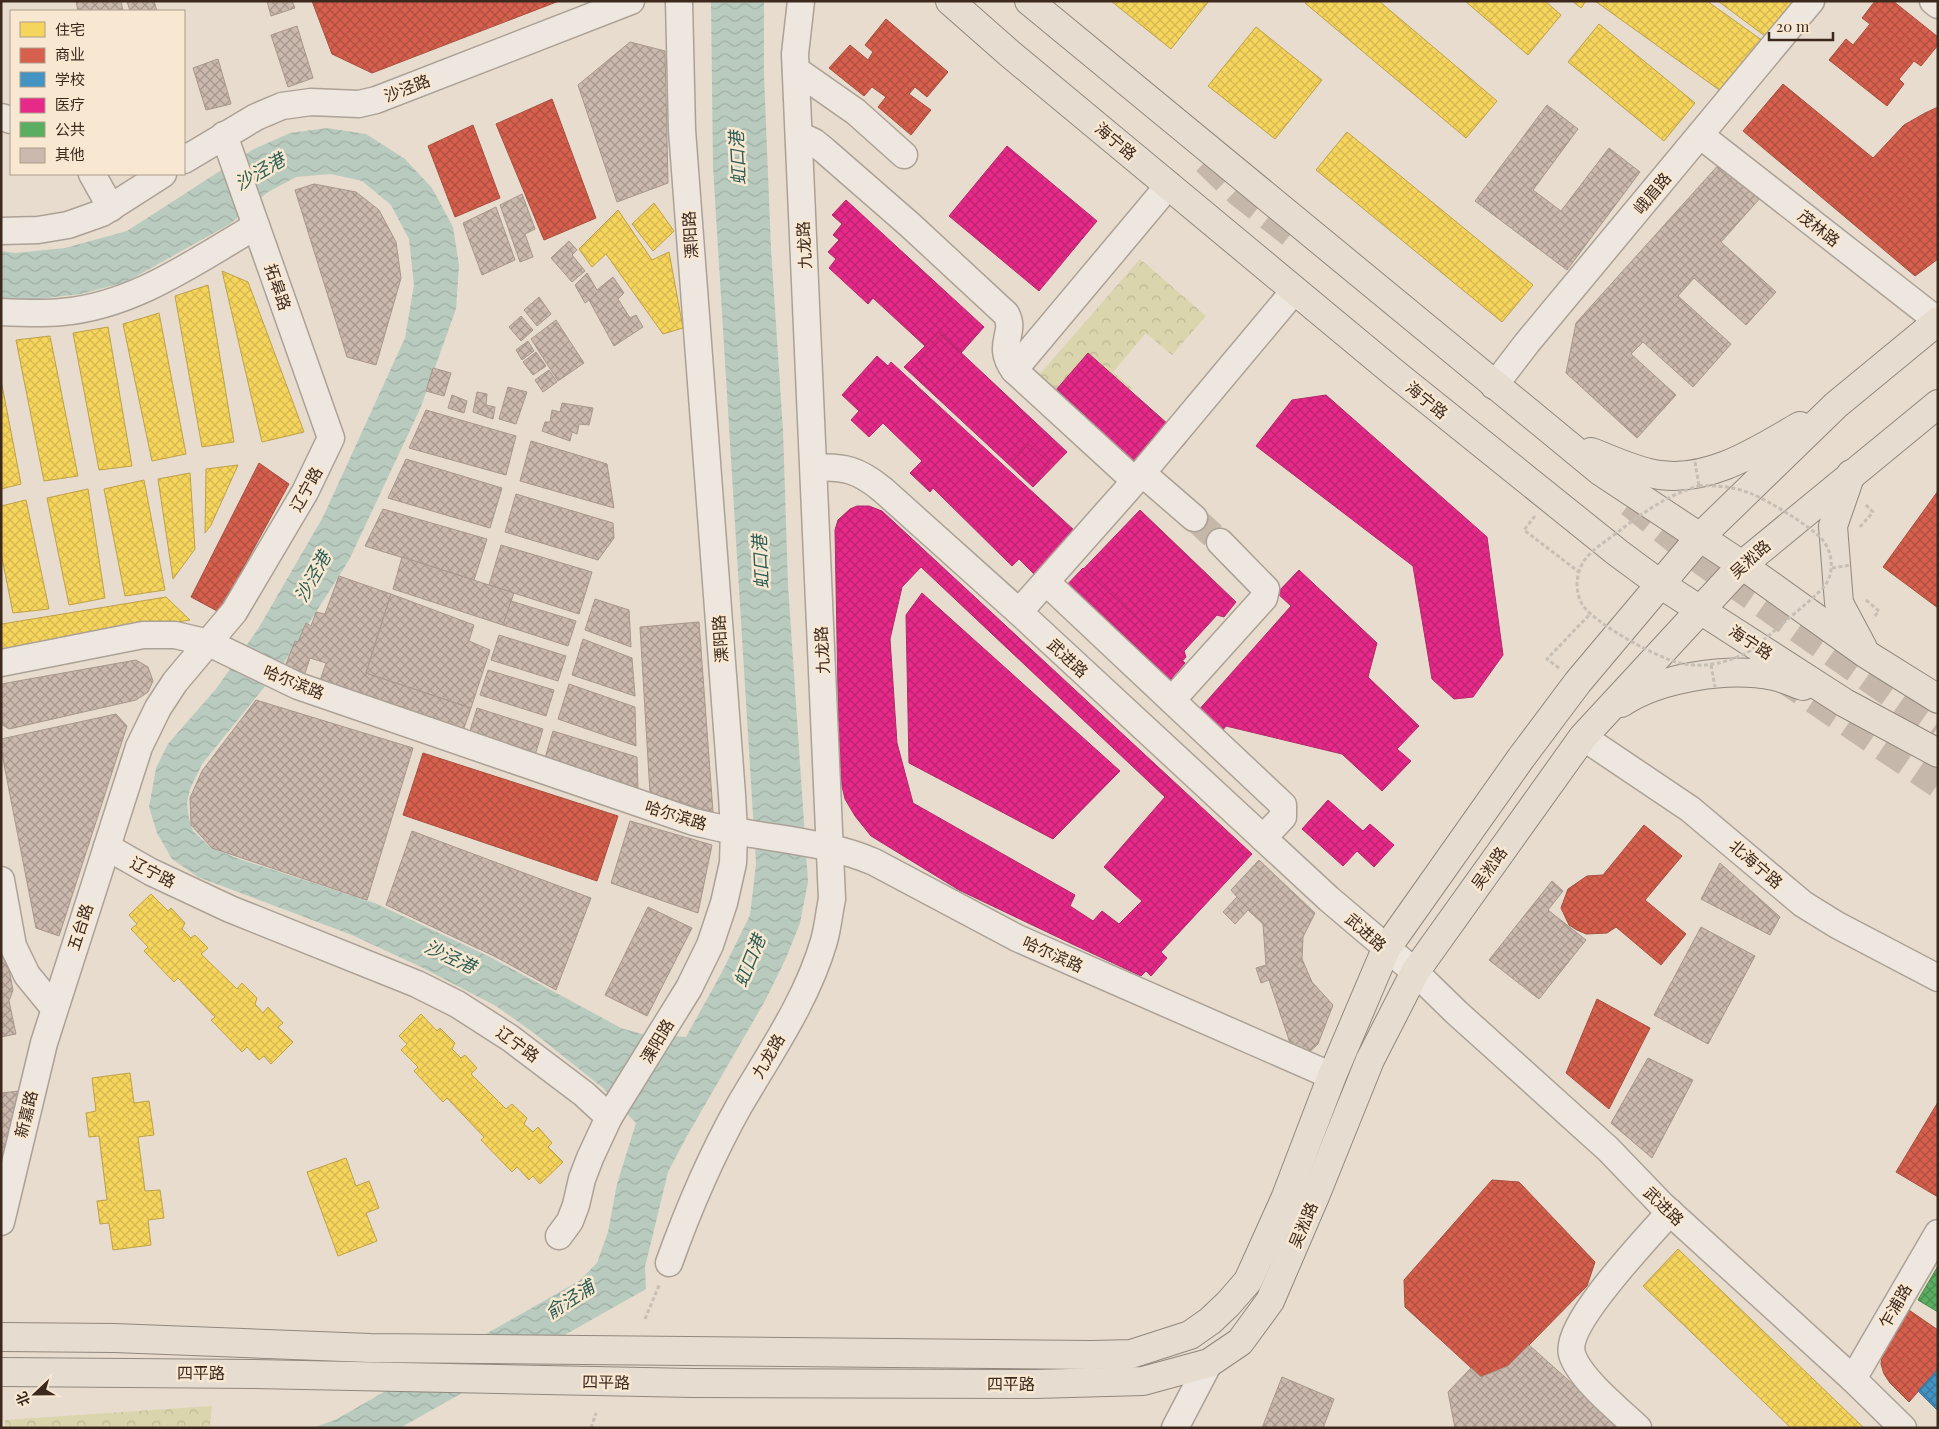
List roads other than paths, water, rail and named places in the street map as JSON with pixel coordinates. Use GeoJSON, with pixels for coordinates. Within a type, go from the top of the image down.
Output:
{"type":"FeatureCollection","features":[{"type":"Feature","properties":{"kind":"main road","name":"海宁路"},"geometry":{"type":"LineString","coordinates":[[950,1],[1009,53],[1393,372],[1618,553],[1660,584],[1845,703],[1938,753]]}},
{"type":"Feature","properties":{"kind":"main road"},"geometry":{"type":"LineString","coordinates":[[1029,1],[1494,386],[1600,471],[1742,565],[1866,654],[1938,699]]}},
{"type":"Feature","properties":{"kind":"main road","name":"吴淞路"},"geometry":{"type":"LineString","coordinates":[[1190,1335],[1216,1315],[1248,1281],[1285,1199],[1332,1076],[1386,949],[1578,682],[1700,537],[1836,405],[1938,321]]}},
{"type":"Feature","properties":{"kind":"main road","name":"吴淞路"},"geometry":{"type":"LineString","coordinates":[[1209,1363],[1240,1342],[1270,1301],[1370,1060],[1415,972],[1590,728],[1742,565],[1938,404]]}},
{"type":"Feature","properties":{"kind":"main road"},"geometry":{"type":"LineString","coordinates":[[1555,434],[1589,451],[1636,470],[1660,475],[1692,475],[1723,467],[1836,405]]}},
{"type":"Feature","properties":{"kind":"main road"},"geometry":{"type":"LineString","coordinates":[[1851,474],[1833,526],[1840,603],[1866,654]]}},
{"type":"Feature","properties":{"kind":"main road"},"geometry":{"type":"LineString","coordinates":[[1590,728],[1633,695],[1662,683],[1726,673],[1750,672],[1776,676],[1845,703]]}},
{"type":"Feature","properties":{"kind":"main road","name":"四平路"},"geometry":{"type":"LineString","coordinates":[[1,1337],[124,1338],[370,1348],[1132,1354],[1190,1335]]}},
{"type":"Feature","properties":{"kind":"main road","name":"四平路"},"geometry":{"type":"LineString","coordinates":[[1,1372],[254,1374],[693,1384],[1035,1384],[1143,1381],[1209,1363]]}},
{"type":"Feature","properties":{"kind":"street","name":"沙泾路"},"geometry":{"type":"LineString","coordinates":[[185,160],[228,145],[256,117],[282,106],[311,102],[359,104],[376,100],[631,1]]}},
{"type":"Feature","properties":{"kind":"street","name":"溧阳路"},"geometry":{"type":"LineString","coordinates":[[559,1236],[570,1220],[590,1158],[614,1111],[690,988],[710,945],[724,903],[742,832],[682,130],[679,1]]}},
{"type":"Feature","properties":{"kind":"street","name":"九龙路"},"geometry":{"type":"LineString","coordinates":[[669,1263],[690,1205],[708,1166],[739,1107],[771,1054],[813,971],[824,940],[832,899],[820,845],[814,468],[795,54],[801,1]]}},
{"type":"Feature","properties":{"kind":"street","name":"峨眉路"},"geometry":{"type":"LineString","coordinates":[[1494,386],[1533,336],[1811,1]]}},
{"type":"Feature","properties":{"kind":"street"},"geometry":{"type":"LineString","coordinates":[[1933,1],[1938,5]]}},
{"type":"Feature","properties":{"kind":"street"},"geometry":{"type":"LineString","coordinates":[[796,70],[856,112],[904,156]]}},
{"type":"Feature","properties":{"kind":"street"},"geometry":{"type":"LineString","coordinates":[[799,135],[814,142],[824,150],[910,225],[1006,314],[1009,319],[1009,327],[1005,354],[1014,370],[1139,477],[1194,518]]}},
{"type":"Feature","properties":{"kind":"street","name":"茂林路"},"geometry":{"type":"LineString","coordinates":[[1700,135],[1938,321]]}},
{"type":"Feature","properties":{"kind":"street","name":"拓皋路"},"geometry":{"type":"LineString","coordinates":[[228,145],[331,438]]}},
{"type":"Feature","properties":{"kind":"street"},"geometry":{"type":"LineString","coordinates":[[93,175],[110,208]]}},
{"type":"Feature","properties":{"kind":"street"},"geometry":{"type":"LineString","coordinates":[[1,231],[38,230],[68,225],[102,213],[161,175]]}},
{"type":"Feature","properties":{"kind":"street"},"geometry":{"type":"LineString","coordinates":[[1014,370],[1169,185]]}},
{"type":"Feature","properties":{"kind":"street"},"geometry":{"type":"LineString","coordinates":[[1,312],[63,312],[103,304],[126,296],[173,274],[253,215]]}},
{"type":"Feature","properties":{"kind":"street"},"geometry":{"type":"LineString","coordinates":[[1019,612],[1139,477],[1295,290]]}},
{"type":"Feature","properties":{"kind":"street","name":"辽宁路"},"geometry":{"type":"LineString","coordinates":[[331,438],[305,492],[234,612],[219,648],[175,682],[147,729],[129,773],[107,847],[230,909],[416,984],[457,1004],[510,1038],[584,1094],[614,1111]]}},
{"type":"Feature","properties":{"kind":"street","name":"武进路"},"geometry":{"type":"LineString","coordinates":[[814,468],[836,466],[854,471],[872,481],[1019,612],[1263,838],[1386,949],[1415,972],[1456,1012],[1608,1149],[1670,1212],[1853,1379],[1899,1427]]}},
{"type":"Feature","properties":{"kind":"street"},"geometry":{"type":"LineString","coordinates":[[1172,700],[1264,598],[1266,589],[1220,542]]}},
{"type":"Feature","properties":{"kind":"street"},"geometry":{"type":"LineString","coordinates":[[1046,582],[1283,805],[1283,817],[1263,838]]}},
{"type":"Feature","properties":{"kind":"street","name":"哈尔滨路"},"geometry":{"type":"LineString","coordinates":[[1,663],[143,635],[175,635],[219,648],[298,686],[685,818],[742,832],[820,845],[852,853],[874,862],[1026,942],[1332,1076]]}},
{"type":"Feature","properties":{"kind":"street","name":"北海宁路"},"geometry":{"type":"LineString","coordinates":[[1590,728],[1803,904],[1837,925],[1938,978]]}},
{"type":"Feature","properties":{"kind":"street","name":"五台路"},"geometry":{"type":"LineString","coordinates":[[54,1008],[107,847]]}},
{"type":"Feature","properties":{"kind":"street"},"geometry":{"type":"LineString","coordinates":[[1,880],[13,946],[27,975],[54,1008]]}},
{"type":"Feature","properties":{"kind":"street","name":"新嘉路"},"geometry":{"type":"LineString","coordinates":[[1,1222],[22,1127],[54,1008]]}},
{"type":"Feature","properties":{"kind":"street"},"geometry":{"type":"LineString","coordinates":[[1638,1428],[1581,1373],[1571,1353],[1575,1330],[1604,1288],[1670,1212]]}},
{"type":"Feature","properties":{"kind":"street","name":"乍浦路"},"geometry":{"type":"LineString","coordinates":[[1853,1379],[1938,1233]]}},
{"type":"Feature","properties":{"kind":"street","name":"吴淞路"},"geometry":{"type":"LineString","coordinates":[[1175,1428],[1209,1363]]}},
{"type":"Feature","properties":{"kind":"water"},"geometry":{"type":"Polygon","coordinates":[[[711,1],[764,1],[764,76],[771,249],[783,430],[788,585],[808,882],[800,923],[786,958],[766,999],[668,1172],[645,1267],[646,1289],[400,1428],[312,1428],[335,1420],[579,1281],[597,1263],[608,1232],[617,1184],[636,1123],[603,1088],[534,1033],[496,1006],[421,967],[352,935],[198,877],[172,859],[157,833],[149,807],[156,768],[168,744],[216,689],[258,629],[323,517],[405,338],[414,285],[409,239],[391,205],[362,181],[331,174],[296,177],[268,192],[230,224],[126,282],[81,294],[30,300],[1,299],[1,251],[15,253],[65,248],[127,231],[254,149],[290,133],[327,128],[366,134],[405,159],[432,188],[453,227],[459,265],[456,309],[420,409],[349,560],[283,664],[202,764],[190,789],[187,803],[189,819],[193,831],[209,846],[236,858],[375,903],[488,956],[621,1028],[642,1034],[686,1037],[722,972],[750,915],[756,864],[713,167],[711,1]]]}},
{"type":"Feature","properties":{"kind":"tunnel"},"geometry":{"type":"LineString","coordinates":[[1206,161],[1238,192],[1299,240]]}},
{"type":"Feature","properties":{"kind":"tunnel"},"geometry":{"type":"LineString","coordinates":[[1630,503],[1703,562],[1938,727]]}},
{"type":"Feature","properties":{"kind":"tunnel"},"geometry":{"type":"LineString","coordinates":[[1194,518],[1220,542]]}},
{"type":"Feature","properties":{"kind":"tunnel"},"geometry":{"type":"LineString","coordinates":[[1779,676],[1938,784]]}},
{"type":"Feature","properties":{"kind":"water label","name":"虹口港"},"geometry":{"type":"Point","coordinates":[738,158]}},
{"type":"Feature","properties":{"kind":"water label","name":"沙泾港"},"geometry":{"type":"Point","coordinates":[260,172]}},
{"type":"Feature","properties":{"kind":"water label","name":"虹口港"},"geometry":{"type":"Point","coordinates":[761,562]}},
{"type":"Feature","properties":{"kind":"water label","name":"沙泾港"},"geometry":{"type":"Point","coordinates":[313,577]}},
{"type":"Feature","properties":{"kind":"water label","name":"沙泾港"},"geometry":{"type":"Point","coordinates":[450,957]}},
{"type":"Feature","properties":{"kind":"water label","name":"虹口港"},"geometry":{"type":"Point","coordinates":[750,961]}},
{"type":"Feature","properties":{"kind":"water label","name":"俞泾浦"},"geometry":{"type":"Point","coordinates":[570,1300]}}]}
